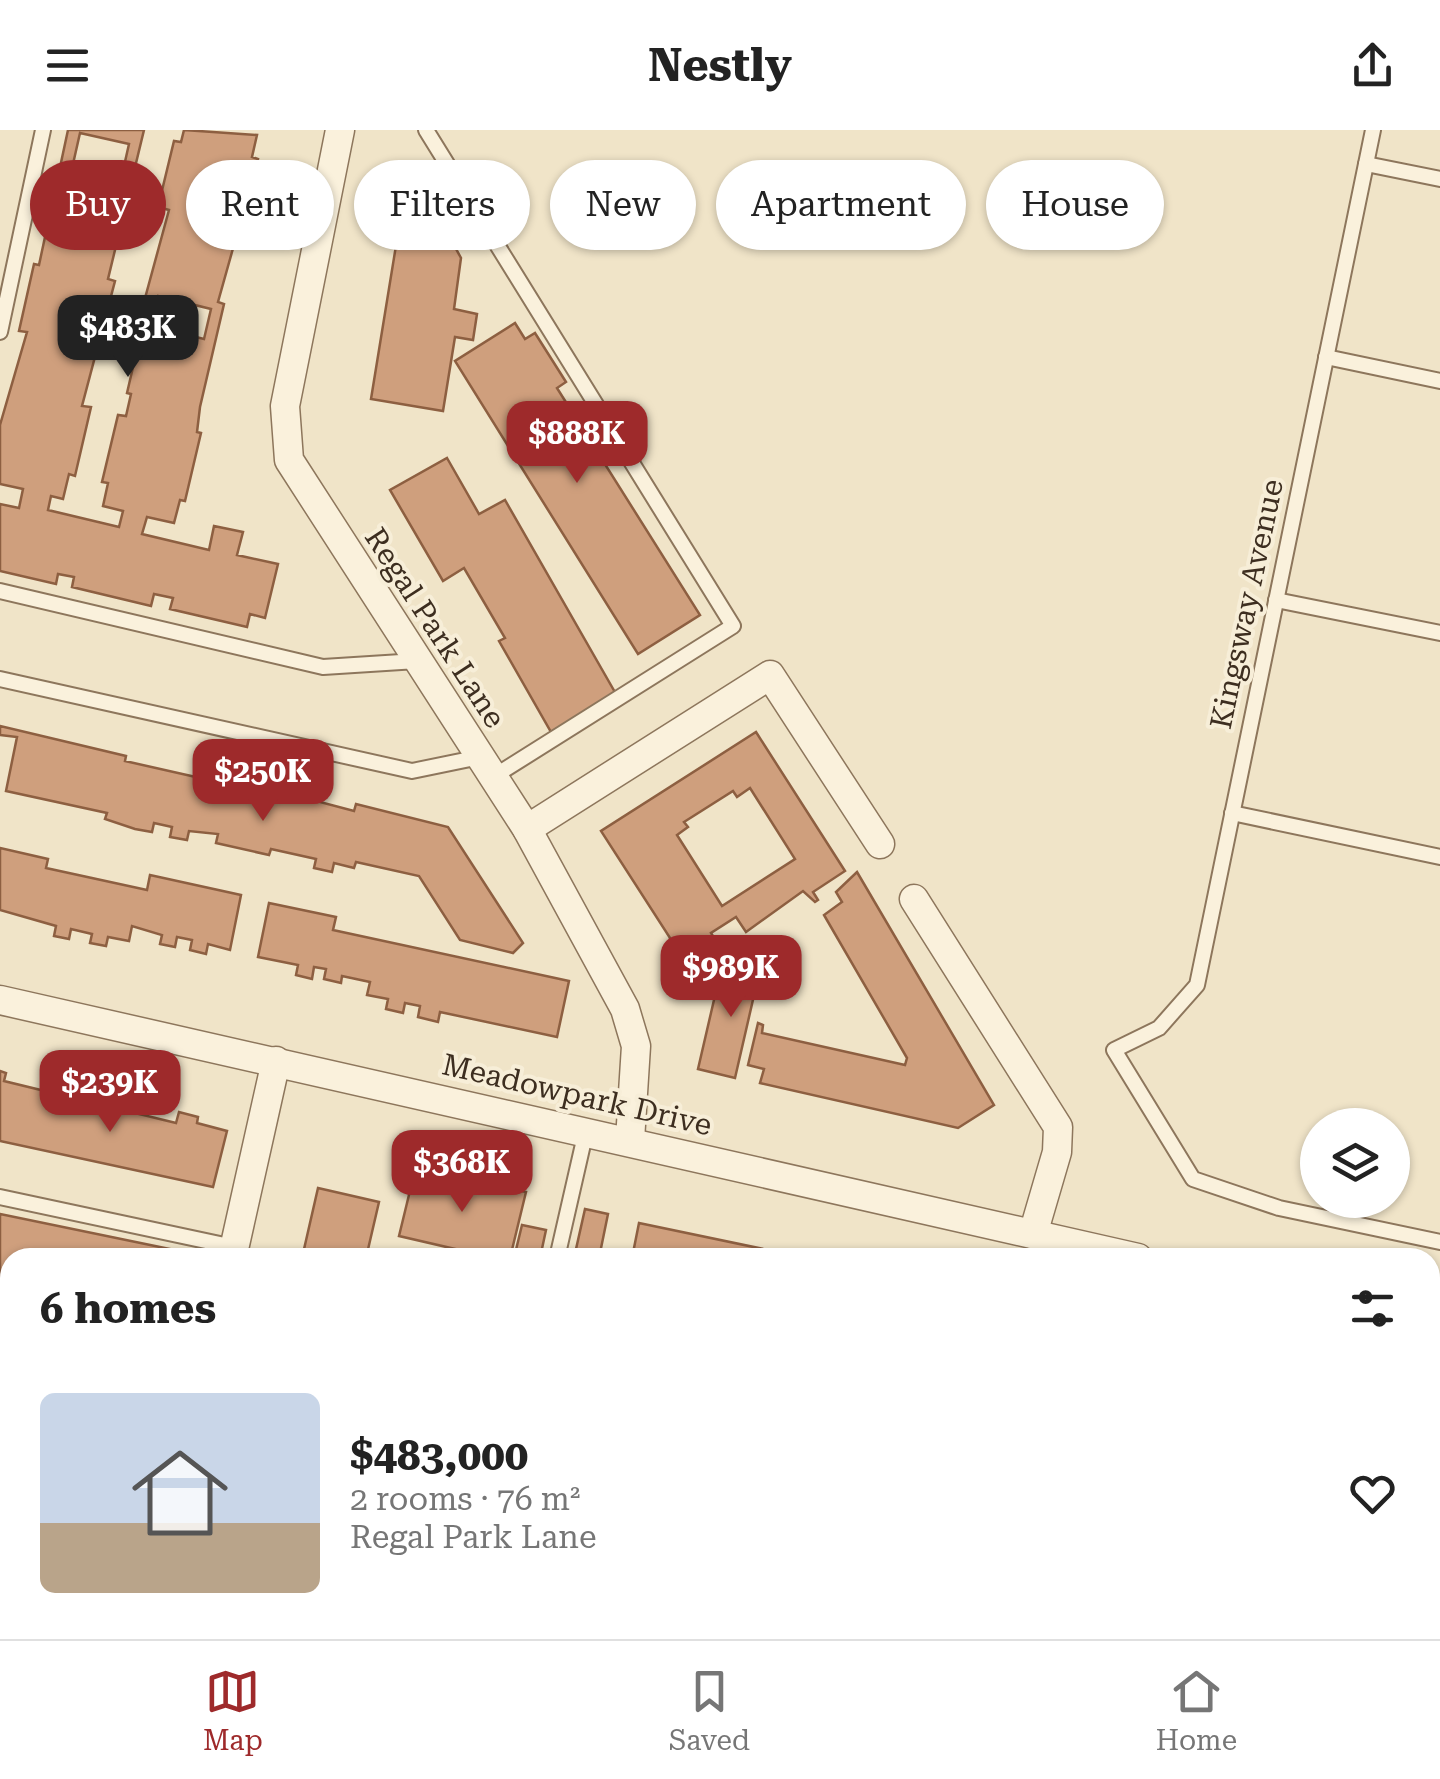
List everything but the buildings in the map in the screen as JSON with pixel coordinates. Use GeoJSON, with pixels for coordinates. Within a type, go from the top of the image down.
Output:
{"type":"FeatureCollection","features":[{"type":"Feature","properties":{"kind":"street","name":"Regal Park Lane"},"geometry":{"type":"LineString","coordinates":[[340,130],[285,406],[284,441],[296,476],[527,829],[625,1010],[636,1046],[630,1140]]}},
{"type":"Feature","properties":{"kind":"street"},"geometry":{"type":"LineString","coordinates":[[527,829],[590,784],[770,676],[880,844]]}},
{"type":"Feature","properties":{"kind":"street"},"geometry":{"type":"LineString","coordinates":[[914,900],[1058,1127],[1057,1152],[1033,1234]]}},
{"type":"Feature","properties":{"kind":"street","name":"Meadowpark Drive"},"geometry":{"type":"LineString","coordinates":[[0,1000],[630,1140],[1033,1234],[1077,1248]]}},
{"type":"Feature","properties":{"kind":"street"},"geometry":{"type":"LineString","coordinates":[[234,1248],[276,1061]]}},
{"type":"Feature","properties":{"kind":"lane"},"geometry":{"type":"LineString","coordinates":[[0,332],[43,130]]}},
{"type":"Feature","properties":{"kind":"lane"},"geometry":{"type":"LineString","coordinates":[[0,679],[412,771],[487,767],[732,626],[426,130]]}},
{"type":"Feature","properties":{"kind":"lane","name":"Kingsway Avenue"},"geometry":{"type":"LineString","coordinates":[[1373,130],[1197,985],[1159,1028],[1114,1050],[1193,1179],[1279,1208],[1440,1242]]}},
{"type":"Feature","properties":{"kind":"lane"},"geometry":{"type":"LineString","coordinates":[[1366,164],[1440,180]]}},
{"type":"Feature","properties":{"kind":"lane"},"geometry":{"type":"LineString","coordinates":[[1326,357],[1440,382]]}},
{"type":"Feature","properties":{"kind":"lane"},"geometry":{"type":"LineString","coordinates":[[0,592],[323,667],[418,661]]}},
{"type":"Feature","properties":{"kind":"lane"},"geometry":{"type":"LineString","coordinates":[[1276,600],[1440,633]]}},
{"type":"Feature","properties":{"kind":"lane"},"geometry":{"type":"LineString","coordinates":[[1232,813],[1440,857]]}},
{"type":"Feature","properties":{"kind":"lane"},"geometry":{"type":"LineString","coordinates":[[560,1248],[586,1130]]}},
{"type":"Feature","properties":{"kind":"lane"},"geometry":{"type":"LineString","coordinates":[[0,1197],[216,1248]]}}]}
